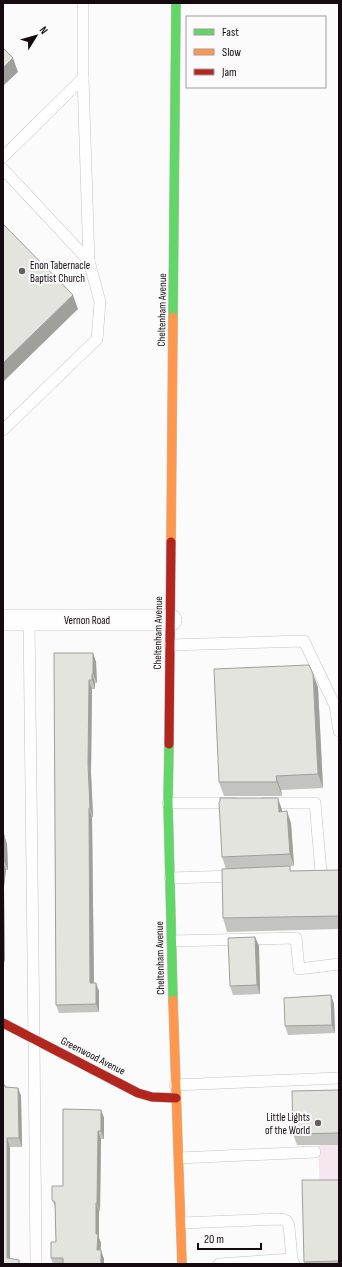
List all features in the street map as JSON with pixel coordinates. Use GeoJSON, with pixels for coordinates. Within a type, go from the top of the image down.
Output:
{"type":"FeatureCollection","features":[{"type":"Feature","properties":{"kind":"main road","name":"Cheltenham Avenue"},"geometry":{"type":"LineString","coordinates":[[176,3],[168,803],[175,1085],[182,1264]]}},
{"type":"Feature","properties":{"kind":"main road","name":"Greenwood Avenue"},"geometry":{"type":"LineString","coordinates":[[3,1023],[138,1093],[149,1097],[176,1098]]}},
{"type":"Feature","properties":{"kind":"street","name":"Vernon Road"},"geometry":{"type":"LineString","coordinates":[[3,620],[171,620]]}},
{"type":"Feature","properties":{"kind":"lane"},"geometry":{"type":"LineString","coordinates":[[3,430],[97,339],[100,302],[89,261],[83,78],[83,3]]}},
{"type":"Feature","properties":{"kind":"lane"},"geometry":{"type":"LineString","coordinates":[[3,157],[83,78]]}},
{"type":"Feature","properties":{"kind":"lane"},"geometry":{"type":"LineString","coordinates":[[3,169],[89,261]]}},
{"type":"Feature","properties":{"kind":"lane"},"geometry":{"type":"LineString","coordinates":[[28,620],[36,1264]]}},
{"type":"Feature","properties":{"kind":"lane"},"geometry":{"type":"LineString","coordinates":[[170,645],[304,641],[335,706],[339,731]]}},
{"type":"Feature","properties":{"kind":"lane"},"geometry":{"type":"LineString","coordinates":[[168,803],[315,803],[317,872],[333,872]]}},
{"type":"Feature","properties":{"kind":"lane"},"geometry":{"type":"LineString","coordinates":[[170,878],[250,875]]}},
{"type":"Feature","properties":{"kind":"lane"},"geometry":{"type":"LineString","coordinates":[[172,941],[296,938],[299,969],[339,964]]}},
{"type":"Feature","properties":{"kind":"lane"},"geometry":{"type":"LineString","coordinates":[[175,1085],[339,1078]]}},
{"type":"Feature","properties":{"kind":"lane"},"geometry":{"type":"LineString","coordinates":[[179,1158],[315,1152]]}},
{"type":"Feature","properties":{"kind":"lane"},"geometry":{"type":"LineString","coordinates":[[181,1223],[282,1219],[287,1221],[289,1226],[293,1262],[219,1264]]}},
{"type":"Feature","properties":{"kind":"shaded area"},"geometry":{"type":"Polygon","coordinates":[[[318,1145],[339,1145],[339,1191],[320,1191],[318,1145]]]}},
{"type":"Feature","properties":{"kind":"building"},"geometry":{"type":"Polygon","coordinates":[[[3,48],[13,58],[3,68],[3,48]]]}},
{"type":"Feature","properties":{"kind":"building","name":"Enon Tabernacle Baptist Church"},"geometry":{"type":"Polygon","coordinates":[[[3,224],[73,295],[3,363],[3,224]]]}},
{"type":"Feature","properties":{"kind":"building"},"geometry":{"type":"Polygon","coordinates":[[[54,653],[93,653],[93,674],[92,680],[89,680],[88,764],[90,808],[90,983],[96,983],[96,1004],[56,1005],[54,653]]]}},
{"type":"Feature","properties":{"kind":"building"},"geometry":{"type":"Polygon","coordinates":[[[309,665],[313,674],[318,774],[276,776],[277,782],[219,782],[214,669],[309,665]]]}},
{"type":"Feature","properties":{"kind":"building"},"geometry":{"type":"Polygon","coordinates":[[[220,798],[278,798],[279,812],[287,811],[290,854],[222,857],[220,798]]]}},
{"type":"Feature","properties":{"kind":"building"},"geometry":{"type":"Polygon","coordinates":[[[4,835],[4,861],[3,861],[4,835]]]}},
{"type":"Feature","properties":{"kind":"building"},"geometry":{"type":"Polygon","coordinates":[[[290,866],[290,871],[339,870],[339,916],[223,918],[222,869],[290,866]]]}},
{"type":"Feature","properties":{"kind":"building"},"geometry":{"type":"Polygon","coordinates":[[[255,937],[257,985],[230,986],[228,938],[255,937]]]}},
{"type":"Feature","properties":{"kind":"building"},"geometry":{"type":"Polygon","coordinates":[[[331,995],[332,1025],[285,1026],[284,998],[331,995]]]}},
{"type":"Feature","properties":{"kind":"building"},"geometry":{"type":"Polygon","coordinates":[[[3,1085],[5,1085],[5,1087],[18,1088],[19,1138],[7,1138],[7,1258],[19,1260],[19,1264],[3,1264],[3,1085]]]}},
{"type":"Feature","properties":{"kind":"building","name":"Little Lights of the World"},"geometry":{"type":"Polygon","coordinates":[[[339,1090],[339,1133],[293,1134],[292,1091],[339,1090]]]}},
{"type":"Feature","properties":{"kind":"building"},"geometry":{"type":"Polygon","coordinates":[[[63,1109],[101,1110],[101,1131],[98,1131],[96,1234],[98,1234],[97,1250],[101,1250],[101,1264],[63,1264],[63,1258],[51,1258],[51,1242],[56,1242],[55,1202],[52,1200],[52,1186],[63,1186],[63,1109]]]}},
{"type":"Feature","properties":{"kind":"building"},"geometry":{"type":"Polygon","coordinates":[[[302,1180],[339,1180],[339,1261],[304,1262],[302,1180]]]}},
{"type":"Feature","properties":{"kind":"traffic: fast"},"geometry":{"type":"LineString","coordinates":[[173,317],[176,3]]}},
{"type":"Feature","properties":{"kind":"traffic: fast"},"geometry":{"type":"LineString","coordinates":[[169,744],[168,803],[173,1000]]}},
{"type":"Feature","properties":{"kind":"traffic: slow"},"geometry":{"type":"LineString","coordinates":[[171,542],[173,317]]}},
{"type":"Feature","properties":{"kind":"traffic: slow"},"geometry":{"type":"LineString","coordinates":[[173,1000],[182,1264]]}},
{"type":"Feature","properties":{"kind":"traffic: jam"},"geometry":{"type":"LineString","coordinates":[[169,744],[171,542]]}},
{"type":"Feature","properties":{"kind":"traffic: jam"},"geometry":{"type":"LineString","coordinates":[[3,1023],[138,1093],[152,1097],[176,1098]]}},
{"type":"Feature","properties":{"kind":"place","name":"Enon Tabernacle Baptist Church"},"geometry":{"type":"Point","coordinates":[22,271]}},
{"type":"Feature","properties":{"kind":"place","name":"Little Lights of the World"},"geometry":{"type":"Point","coordinates":[318,1123]}}]}
